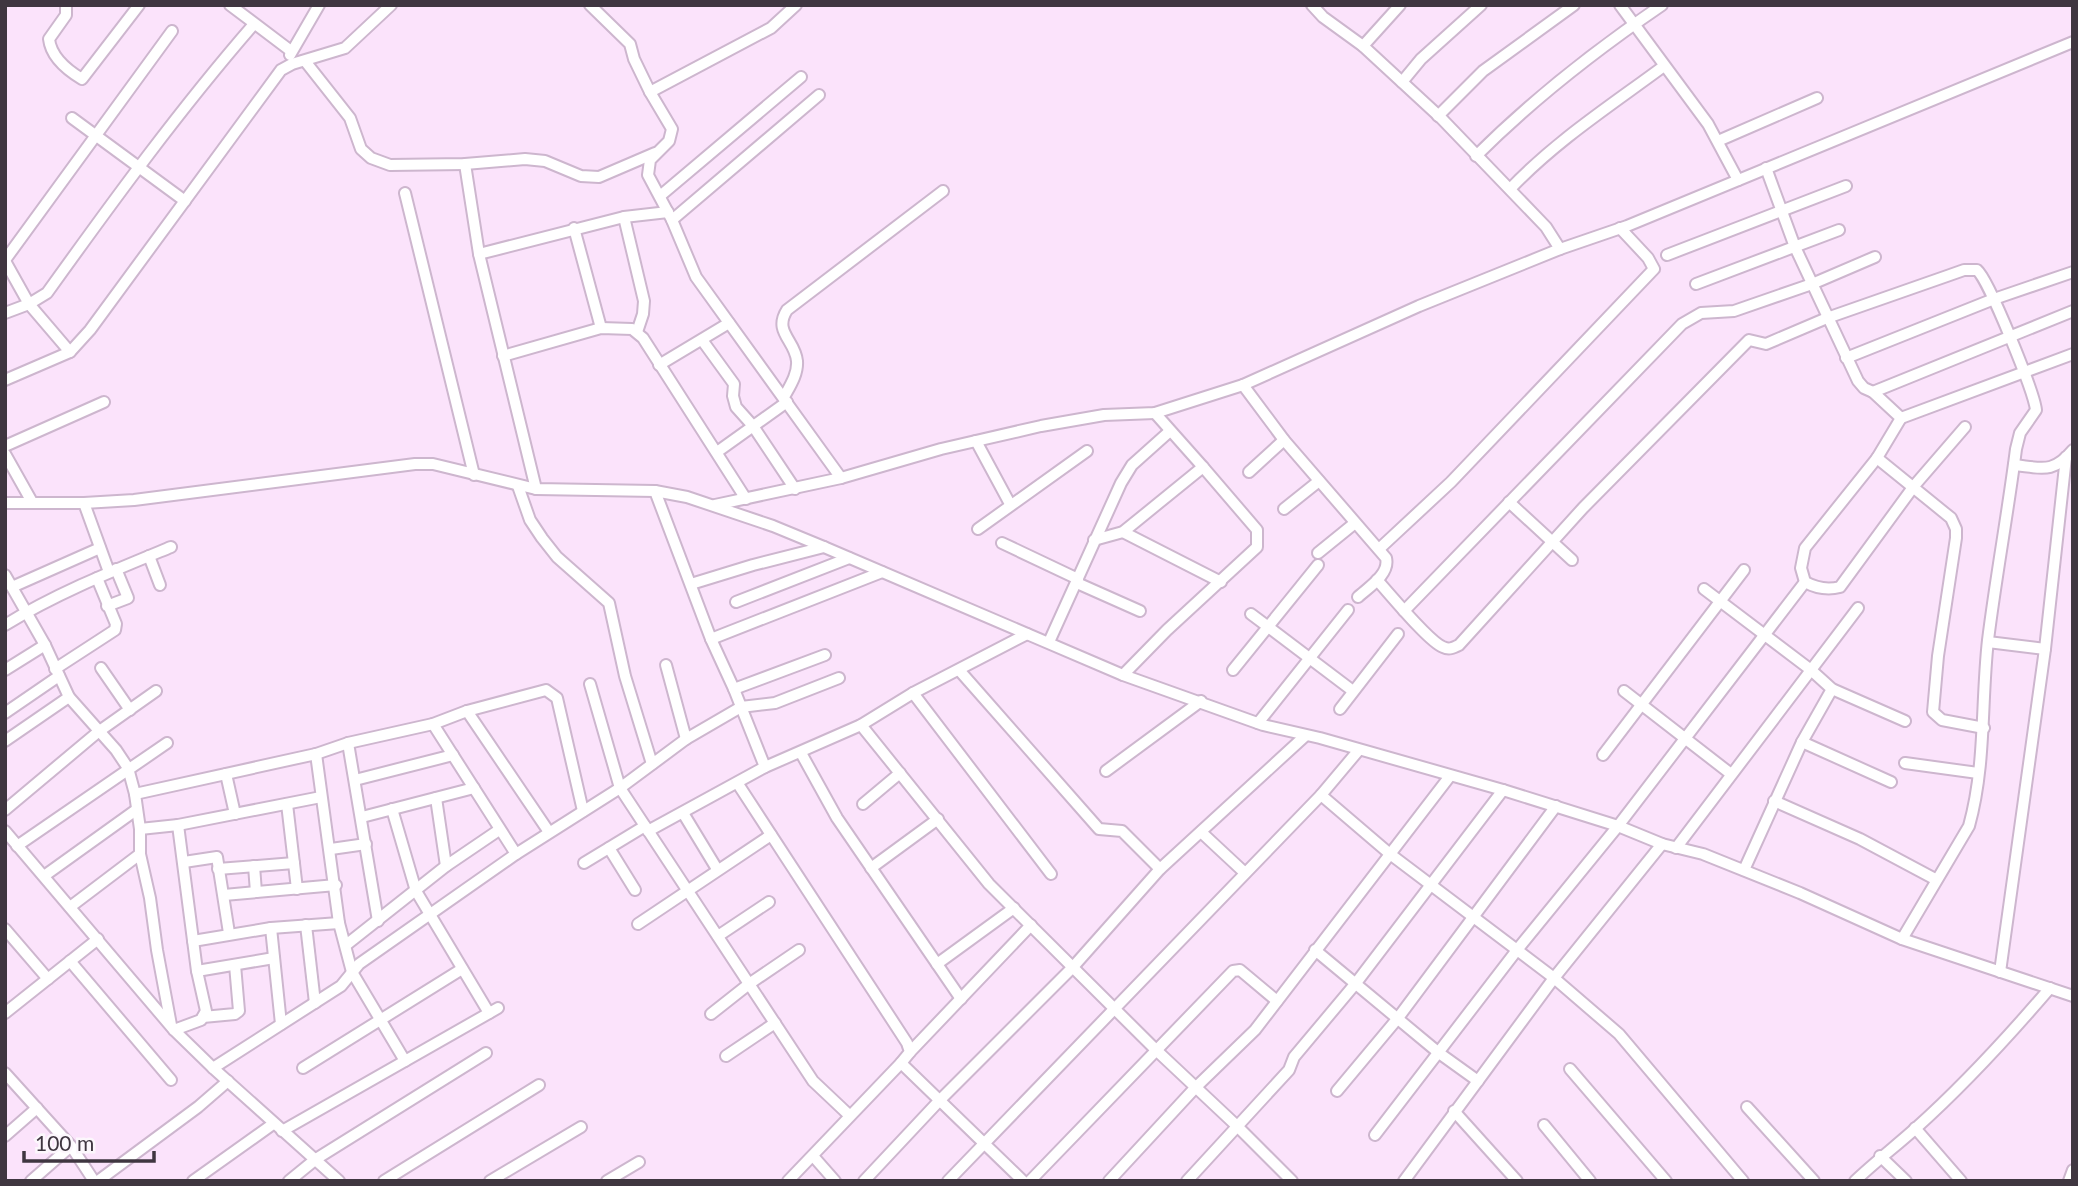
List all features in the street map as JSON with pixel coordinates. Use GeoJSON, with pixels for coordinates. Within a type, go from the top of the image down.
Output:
{"type":"FeatureCollection","features":[{"type":"Feature","properties":{"kind":"street"},"geometry":{"type":"LineString","coordinates":[[66,5],[66,15],[49,38],[50,46],[70,71],[82,79],[139,5]]}},
{"type":"Feature","properties":{"kind":"street"},"geometry":{"type":"LineString","coordinates":[[230,5],[291,51]]}},
{"type":"Feature","properties":{"kind":"street"},"geometry":{"type":"LineString","coordinates":[[286,68],[291,51],[319,5]]}},
{"type":"Feature","properties":{"kind":"street"},"geometry":{"type":"LineString","coordinates":[[5,380],[70,352],[90,330],[272,79],[286,68],[345,48],[391,5]]}},
{"type":"Feature","properties":{"kind":"street"},"geometry":{"type":"LineString","coordinates":[[590,5],[630,44],[650,92],[672,129],[669,141],[650,160],[648,175],[670,216],[696,277],[841,478]]}},
{"type":"Feature","properties":{"kind":"street"},"geometry":{"type":"LineString","coordinates":[[650,92],[771,28],[796,5]]}},
{"type":"Feature","properties":{"kind":"street"},"geometry":{"type":"LineString","coordinates":[[1363,46],[1400,5]]}},
{"type":"Feature","properties":{"kind":"street"},"geometry":{"type":"LineString","coordinates":[[1402,82],[1421,59],[1481,5]]}},
{"type":"Feature","properties":{"kind":"street"},"geometry":{"type":"LineString","coordinates":[[1438,116],[1483,71],[1574,5]]}},
{"type":"Feature","properties":{"kind":"street"},"geometry":{"type":"LineString","coordinates":[[1620,5],[1717,141],[1738,180]]}},
{"type":"Feature","properties":{"kind":"street"},"geometry":{"type":"LineString","coordinates":[[1476,156],[1512,120],[1575,68],[1662,5]]}},
{"type":"Feature","properties":{"kind":"street"},"geometry":{"type":"LineString","coordinates":[[1320,8],[1438,116],[1546,227],[1560,249]]}},
{"type":"Feature","properties":{"kind":"street"},"geometry":{"type":"LineString","coordinates":[[5,313],[29,304],[47,293],[137,168],[177,120],[206,79],[254,23]]}},
{"type":"Feature","properties":{"kind":"street"},"geometry":{"type":"LineString","coordinates":[[70,352],[29,304],[5,260],[172,31]]}},
{"type":"Feature","properties":{"kind":"street"},"geometry":{"type":"LineString","coordinates":[[713,506],[841,478],[976,441],[1104,415],[1155,413],[1243,385],[1419,306],[1560,249],[1620,229],[2073,42]]}},
{"type":"Feature","properties":{"kind":"street"},"geometry":{"type":"LineString","coordinates":[[305,61],[350,118],[361,149],[371,158],[390,166],[525,159],[545,161],[581,176],[599,177],[656,152]]}},
{"type":"Feature","properties":{"kind":"street"},"geometry":{"type":"LineString","coordinates":[[1510,189],[1579,126],[1664,65]]}},
{"type":"Feature","properties":{"kind":"street"},"geometry":{"type":"LineString","coordinates":[[660,196],[801,77]]}},
{"type":"Feature","properties":{"kind":"street"},"geometry":{"type":"LineString","coordinates":[[479,254],[624,217],[670,216],[819,95]]}},
{"type":"Feature","properties":{"kind":"street"},"geometry":{"type":"LineString","coordinates":[[1717,141],[1817,98]]}},
{"type":"Feature","properties":{"kind":"street"},"geometry":{"type":"LineString","coordinates":[[72,118],[185,201]]}},
{"type":"Feature","properties":{"kind":"street"},"geometry":{"type":"LineString","coordinates":[[465,164],[479,254],[536,489]]}},
{"type":"Feature","properties":{"kind":"street"},"geometry":{"type":"LineString","coordinates":[[1766,168],[1795,247],[1858,381],[1902,418]]}},
{"type":"Feature","properties":{"kind":"street"},"geometry":{"type":"LineString","coordinates":[[1667,255],[1846,186]]}},
{"type":"Feature","properties":{"kind":"street"},"geometry":{"type":"LineString","coordinates":[[717,452],[785,400],[797,368],[796,354],[781,325],[787,310],[943,191]]}},
{"type":"Feature","properties":{"kind":"street"},"geometry":{"type":"LineString","coordinates":[[405,194],[474,475]]}},
{"type":"Feature","properties":{"kind":"street"},"geometry":{"type":"LineString","coordinates":[[624,217],[644,301],[637,332]]}},
{"type":"Feature","properties":{"kind":"street"},"geometry":{"type":"LineString","coordinates":[[574,228],[601,328]]}},
{"type":"Feature","properties":{"kind":"street"},"geometry":{"type":"LineString","coordinates":[[1379,550],[1451,482],[1654,269],[1648,258],[1620,229]]}},
{"type":"Feature","properties":{"kind":"street"},"geometry":{"type":"LineString","coordinates":[[1696,284],[1839,230]]}},
{"type":"Feature","properties":{"kind":"street"},"geometry":{"type":"LineString","coordinates":[[1404,611],[1682,324],[1701,313],[1734,312],[1812,284],[1875,257]]}},
{"type":"Feature","properties":{"kind":"street"},"geometry":{"type":"LineString","coordinates":[[1377,580],[1440,646],[1452,648],[1459,645],[1551,542],[1749,340],[1766,344],[1827,318],[1970,269],[1981,274],[1994,299],[2036,410],[2020,433],[2014,465],[1988,642],[1984,728],[1974,808],[1969,826],[1935,879],[1902,939]]}},
{"type":"Feature","properties":{"kind":"street"},"geometry":{"type":"LineString","coordinates":[[1846,358],[1994,299],[2073,272]]}},
{"type":"Feature","properties":{"kind":"street"},"geometry":{"type":"LineString","coordinates":[[1873,392],[2073,311]]}},
{"type":"Feature","properties":{"kind":"street"},"geometry":{"type":"LineString","coordinates":[[659,365],[729,323]]}},
{"type":"Feature","properties":{"kind":"street"},"geometry":{"type":"LineString","coordinates":[[503,356],[601,328],[632,329],[637,332],[746,499]]}},
{"type":"Feature","properties":{"kind":"street"},"geometry":{"type":"LineString","coordinates":[[702,340],[734,384],[736,407],[753,426],[795,489]]}},
{"type":"Feature","properties":{"kind":"street"},"geometry":{"type":"LineString","coordinates":[[1965,427],[1914,486],[1840,587],[1832,589],[1805,582],[1801,568],[1805,548],[1877,458],[1902,418],[2073,354]]}},
{"type":"Feature","properties":{"kind":"street"},"geometry":{"type":"LineString","coordinates":[[1243,385],[1284,440],[1379,550],[1387,563],[1385,571],[1357,597]]}},
{"type":"Feature","properties":{"kind":"street"},"geometry":{"type":"LineString","coordinates":[[5,446],[104,402]]}},
{"type":"Feature","properties":{"kind":"street"},"geometry":{"type":"LineString","coordinates":[[1123,675],[1167,630],[1257,547],[1256,530],[1155,413]]}},
{"type":"Feature","properties":{"kind":"street"},"geometry":{"type":"LineString","coordinates":[[1049,642],[1094,540],[1132,465],[1170,431]]}},
{"type":"Feature","properties":{"kind":"street"},"geometry":{"type":"LineString","coordinates":[[1249,472],[1284,440]]}},
{"type":"Feature","properties":{"kind":"street"},"geometry":{"type":"LineString","coordinates":[[976,441],[1010,504]]}},
{"type":"Feature","properties":{"kind":"street"},"geometry":{"type":"LineString","coordinates":[[978,529],[1087,451]]}},
{"type":"Feature","properties":{"kind":"street"},"geometry":{"type":"LineString","coordinates":[[5,454],[32,502]]}},
{"type":"Feature","properties":{"kind":"street"},"geometry":{"type":"LineString","coordinates":[[2014,465],[2050,469],[2059,465],[2070,454]]}},
{"type":"Feature","properties":{"kind":"street"},"geometry":{"type":"LineString","coordinates":[[2000,972],[2070,454]]}},
{"type":"Feature","properties":{"kind":"street"},"geometry":{"type":"LineString","coordinates":[[1877,458],[1951,518],[1956,529],[1933,712],[1942,720],[1984,728]]}},
{"type":"Feature","properties":{"kind":"street"},"geometry":{"type":"LineString","coordinates":[[5,503],[134,500],[415,464],[433,464],[536,489],[655,491],[687,497],[824,547],[1123,675],[1258,723],[1503,790],[1618,826],[1662,844],[1703,854],[1902,939],[2073,996]]}},
{"type":"Feature","properties":{"kind":"street"},"geometry":{"type":"LineString","coordinates":[[1094,540],[1123,532],[1203,467]]}},
{"type":"Feature","properties":{"kind":"street"},"geometry":{"type":"LineString","coordinates":[[1284,509],[1319,481]]}},
{"type":"Feature","properties":{"kind":"street"},"geometry":{"type":"LineString","coordinates":[[518,486],[530,520],[542,538],[557,557],[609,603],[625,676],[652,764]]}},
{"type":"Feature","properties":{"kind":"street"},"geometry":{"type":"LineString","coordinates":[[655,491],[711,639],[765,767]]}},
{"type":"Feature","properties":{"kind":"street"},"geometry":{"type":"LineString","coordinates":[[1509,502],[1572,560]]}},
{"type":"Feature","properties":{"kind":"street"},"geometry":{"type":"LineString","coordinates":[[84,503],[100,548],[128,598],[107,606]]}},
{"type":"Feature","properties":{"kind":"street"},"geometry":{"type":"LineString","coordinates":[[1233,670],[1318,559],[1355,523]]}},
{"type":"Feature","properties":{"kind":"street"},"geometry":{"type":"LineString","coordinates":[[1123,532],[1221,582]]}},
{"type":"Feature","properties":{"kind":"street"},"geometry":{"type":"LineString","coordinates":[[1002,543],[1140,611]]}},
{"type":"Feature","properties":{"kind":"street"},"geometry":{"type":"LineString","coordinates":[[5,625],[96,578],[171,547]]}},
{"type":"Feature","properties":{"kind":"street"},"geometry":{"type":"LineString","coordinates":[[691,584],[824,547]]}},
{"type":"Feature","properties":{"kind":"street"},"geometry":{"type":"LineString","coordinates":[[12,587],[100,548]]}},
{"type":"Feature","properties":{"kind":"street"},"geometry":{"type":"LineString","coordinates":[[149,556],[160,585]]}},
{"type":"Feature","properties":{"kind":"street"},"geometry":{"type":"LineString","coordinates":[[736,602],[849,558]]}},
{"type":"Feature","properties":{"kind":"street"},"geometry":{"type":"LineString","coordinates":[[1603,755],[1744,570]]}},
{"type":"Feature","properties":{"kind":"street"},"geometry":{"type":"LineString","coordinates":[[711,639],[882,572]]}},
{"type":"Feature","properties":{"kind":"street"},"geometry":{"type":"LineString","coordinates":[[5,575],[45,645],[69,697],[117,750],[128,768],[135,794],[140,854],[173,1027]]}},
{"type":"Feature","properties":{"kind":"street"},"geometry":{"type":"LineString","coordinates":[[5,713],[115,630],[116,624],[96,578]]}},
{"type":"Feature","properties":{"kind":"street"},"geometry":{"type":"LineString","coordinates":[[1375,1135],[1517,950],[1618,826],[1805,582]]}},
{"type":"Feature","properties":{"kind":"street"},"geometry":{"type":"LineString","coordinates":[[1704,589],[1832,689],[1905,721]]}},
{"type":"Feature","properties":{"kind":"street"},"geometry":{"type":"LineString","coordinates":[[1676,848],[1858,608]]}},
{"type":"Feature","properties":{"kind":"street"},"geometry":{"type":"LineString","coordinates":[[1258,723],[1348,610]]}},
{"type":"Feature","properties":{"kind":"street"},"geometry":{"type":"LineString","coordinates":[[1251,614],[1353,691]]}},
{"type":"Feature","properties":{"kind":"street"},"geometry":{"type":"LineString","coordinates":[[584,863],[608,848],[738,784],[765,767],[861,725],[913,694],[1027,634]]}},
{"type":"Feature","properties":{"kind":"street"},"geometry":{"type":"LineString","coordinates":[[1340,709],[1398,634]]}},
{"type":"Feature","properties":{"kind":"street"},"geometry":{"type":"LineString","coordinates":[[1988,642],[2045,649]]}},
{"type":"Feature","properties":{"kind":"street"},"geometry":{"type":"LineString","coordinates":[[5,670],[45,645]]}},
{"type":"Feature","properties":{"kind":"street"},"geometry":{"type":"LineString","coordinates":[[734,689],[825,655]]}},
{"type":"Feature","properties":{"kind":"street"},"geometry":{"type":"LineString","coordinates":[[666,665],[686,739]]}},
{"type":"Feature","properties":{"kind":"street"},"geometry":{"type":"LineString","coordinates":[[101,668],[130,710]]}},
{"type":"Feature","properties":{"kind":"street"},"geometry":{"type":"LineString","coordinates":[[959,670],[1099,829],[1122,831],[1160,869]]}},
{"type":"Feature","properties":{"kind":"street"},"geometry":{"type":"LineString","coordinates":[[213,1068],[341,986],[359,964],[516,854],[620,788],[686,739],[741,706],[775,703],[839,678]]}},
{"type":"Feature","properties":{"kind":"street"},"geometry":{"type":"LineString","coordinates":[[590,684],[620,788],[813,1081],[849,1115]]}},
{"type":"Feature","properties":{"kind":"street"},"geometry":{"type":"LineString","coordinates":[[1744,870],[1802,743],[1832,689]]}},
{"type":"Feature","properties":{"kind":"street"},"geometry":{"type":"LineString","coordinates":[[135,794],[316,754],[348,743],[433,724],[467,711],[546,690],[557,698],[583,811]]}},
{"type":"Feature","properties":{"kind":"street"},"geometry":{"type":"LineString","coordinates":[[5,810],[98,732],[156,691]]}},
{"type":"Feature","properties":{"kind":"street"},"geometry":{"type":"LineString","coordinates":[[1624,691],[1731,774]]}},
{"type":"Feature","properties":{"kind":"street"},"geometry":{"type":"LineString","coordinates":[[913,694],[1051,874]]}},
{"type":"Feature","properties":{"kind":"street"},"geometry":{"type":"LineString","coordinates":[[5,741],[69,697]]}},
{"type":"Feature","properties":{"kind":"street"},"geometry":{"type":"LineString","coordinates":[[1106,771],[1201,701]]}},
{"type":"Feature","properties":{"kind":"street"},"geometry":{"type":"LineString","coordinates":[[467,711],[549,832]]}},
{"type":"Feature","properties":{"kind":"street"},"geometry":{"type":"LineString","coordinates":[[433,724],[516,854]]}},
{"type":"Feature","properties":{"kind":"street"},"geometry":{"type":"LineString","coordinates":[[861,725],[989,884],[1155,1049],[1238,1127],[1284,1178]]}},
{"type":"Feature","properties":{"kind":"street"},"geometry":{"type":"LineString","coordinates":[[864,1181],[939,1101],[1073,967],[1160,869],[1305,736]]}},
{"type":"Feature","properties":{"kind":"street"},"geometry":{"type":"LineString","coordinates":[[17,846],[167,743]]}},
{"type":"Feature","properties":{"kind":"street"},"geometry":{"type":"LineString","coordinates":[[348,743],[379,921]]}},
{"type":"Feature","properties":{"kind":"street"},"geometry":{"type":"LineString","coordinates":[[1802,743],[1891,782]]}},
{"type":"Feature","properties":{"kind":"street"},"geometry":{"type":"LineString","coordinates":[[948,1181],[1321,795],[1357,751]]}},
{"type":"Feature","properties":{"kind":"street"},"geometry":{"type":"LineString","coordinates":[[800,753],[837,818],[961,999]]}},
{"type":"Feature","properties":{"kind":"street"},"geometry":{"type":"LineString","coordinates":[[316,754],[340,923],[352,972],[405,1061]]}},
{"type":"Feature","properties":{"kind":"street"},"geometry":{"type":"LineString","coordinates":[[355,780],[453,755]]}},
{"type":"Feature","properties":{"kind":"street"},"geometry":{"type":"LineString","coordinates":[[1905,763],[1978,773]]}},
{"type":"Feature","properties":{"kind":"street"},"geometry":{"type":"LineString","coordinates":[[863,804],[900,773]]}},
{"type":"Feature","properties":{"kind":"street"},"geometry":{"type":"LineString","coordinates":[[226,774],[235,814]]}},
{"type":"Feature","properties":{"kind":"street"},"geometry":{"type":"LineString","coordinates":[[1109,1181],[1195,1088],[1255,1030],[1450,776]]}},
{"type":"Feature","properties":{"kind":"street"},"geometry":{"type":"LineString","coordinates":[[738,784],[895,1024],[910,1052]]}},
{"type":"Feature","properties":{"kind":"street"},"geometry":{"type":"LineString","coordinates":[[362,817],[474,788]]}},
{"type":"Feature","properties":{"kind":"street"},"geometry":{"type":"LineString","coordinates":[[1187,1181],[1289,1070],[1294,1057],[1356,984],[1503,790]]}},
{"type":"Feature","properties":{"kind":"street"},"geometry":{"type":"LineString","coordinates":[[1321,795],[1390,853],[1554,978],[1619,1034],[1743,1181]]}},
{"type":"Feature","properties":{"kind":"street"},"geometry":{"type":"LineString","coordinates":[[140,830],[321,797]]}},
{"type":"Feature","properties":{"kind":"street"},"geometry":{"type":"LineString","coordinates":[[436,798],[446,866]]}},
{"type":"Feature","properties":{"kind":"street"},"geometry":{"type":"LineString","coordinates":[[1774,801],[1860,839],[1935,879]]}},
{"type":"Feature","properties":{"kind":"street"},"geometry":{"type":"LineString","coordinates":[[287,804],[297,889]]}},
{"type":"Feature","properties":{"kind":"street"},"geometry":{"type":"LineString","coordinates":[[1337,1091],[1398,1018],[1556,806]]}},
{"type":"Feature","properties":{"kind":"street"},"geometry":{"type":"LineString","coordinates":[[193,1181],[277,1127],[405,1061],[494,1011],[462,969],[416,891],[392,809]]}},
{"type":"Feature","properties":{"kind":"street"},"geometry":{"type":"LineString","coordinates":[[44,876],[136,810]]}},
{"type":"Feature","properties":{"kind":"street"},"geometry":{"type":"LineString","coordinates":[[683,813],[717,869]]}},
{"type":"Feature","properties":{"kind":"street"},"geometry":{"type":"LineString","coordinates":[[871,869],[938,819]]}},
{"type":"Feature","properties":{"kind":"street"},"geometry":{"type":"LineString","coordinates":[[178,825],[197,971],[206,1011],[203,1017]]}},
{"type":"Feature","properties":{"kind":"street"},"geometry":{"type":"LineString","coordinates":[[346,945],[446,866],[499,830]]}},
{"type":"Feature","properties":{"kind":"street"},"geometry":{"type":"LineString","coordinates":[[5,831],[173,1027],[213,1068],[339,1181]]}},
{"type":"Feature","properties":{"kind":"street"},"geometry":{"type":"LineString","coordinates":[[1201,832],[1245,873]]}},
{"type":"Feature","properties":{"kind":"street"},"geometry":{"type":"LineString","coordinates":[[638,924],[771,835]]}},
{"type":"Feature","properties":{"kind":"street"},"geometry":{"type":"LineString","coordinates":[[331,849],[366,844]]}},
{"type":"Feature","properties":{"kind":"street"},"geometry":{"type":"LineString","coordinates":[[1404,1181],[1554,978],[1662,844]]}},
{"type":"Feature","properties":{"kind":"street"},"geometry":{"type":"LineString","coordinates":[[608,848],[635,890]]}},
{"type":"Feature","properties":{"kind":"street"},"geometry":{"type":"LineString","coordinates":[[70,907],[140,854]]}},
{"type":"Feature","properties":{"kind":"street"},"geometry":{"type":"LineString","coordinates":[[184,862],[215,856],[218,859],[229,933]]}},
{"type":"Feature","properties":{"kind":"street"},"geometry":{"type":"LineString","coordinates":[[218,869],[294,863]]}},
{"type":"Feature","properties":{"kind":"street"},"geometry":{"type":"LineString","coordinates":[[254,866],[256,892]]}},
{"type":"Feature","properties":{"kind":"street"},"geometry":{"type":"LineString","coordinates":[[224,895],[336,884]]}},
{"type":"Feature","properties":{"kind":"street"},"geometry":{"type":"LineString","coordinates":[[718,936],[769,902]]}},
{"type":"Feature","properties":{"kind":"street"},"geometry":{"type":"LineString","coordinates":[[937,964],[1014,908]]}},
{"type":"Feature","properties":{"kind":"street"},"geometry":{"type":"LineString","coordinates":[[193,941],[229,933],[340,923]]}},
{"type":"Feature","properties":{"kind":"street"},"geometry":{"type":"LineString","coordinates":[[306,925],[316,1003]]}},
{"type":"Feature","properties":{"kind":"street"},"geometry":{"type":"LineString","coordinates":[[788,1181],[1031,925]]}},
{"type":"Feature","properties":{"kind":"street"},"geometry":{"type":"LineString","coordinates":[[271,928],[281,1024]]}},
{"type":"Feature","properties":{"kind":"street"},"geometry":{"type":"LineString","coordinates":[[5,929],[48,979]]}},
{"type":"Feature","properties":{"kind":"street"},"geometry":{"type":"LineString","coordinates":[[5,1013],[98,939]]}},
{"type":"Feature","properties":{"kind":"street"},"geometry":{"type":"LineString","coordinates":[[711,1014],[799,950]]}},
{"type":"Feature","properties":{"kind":"street"},"geometry":{"type":"LineString","coordinates":[[1315,950],[1478,1081]]}},
{"type":"Feature","properties":{"kind":"street"},"geometry":{"type":"LineString","coordinates":[[197,971],[274,958]]}},
{"type":"Feature","properties":{"kind":"street"},"geometry":{"type":"LineString","coordinates":[[70,961],[171,1080]]}},
{"type":"Feature","properties":{"kind":"street"},"geometry":{"type":"LineString","coordinates":[[173,1027],[203,1017],[234,1014],[239,1011],[235,965]]}},
{"type":"Feature","properties":{"kind":"street"},"geometry":{"type":"LineString","coordinates":[[303,1068],[462,969]]}},
{"type":"Feature","properties":{"kind":"street"},"geometry":{"type":"LineString","coordinates":[[1031,1181],[1155,1049],[1233,971],[1240,971],[1277,1000]]}},
{"type":"Feature","properties":{"kind":"street"},"geometry":{"type":"LineString","coordinates":[[1855,1181],[1880,1156],[1916,1128],[1999,1046],[2050,988]]}},
{"type":"Feature","properties":{"kind":"street"},"geometry":{"type":"LineString","coordinates":[[726,1056],[775,1023]]}},
{"type":"Feature","properties":{"kind":"street"},"geometry":{"type":"LineString","coordinates":[[289,1181],[316,1159],[486,1053]]}},
{"type":"Feature","properties":{"kind":"street"},"geometry":{"type":"LineString","coordinates":[[901,1062],[1023,1181]]}},
{"type":"Feature","properties":{"kind":"street"},"geometry":{"type":"LineString","coordinates":[[1570,1069],[1666,1181]]}},
{"type":"Feature","properties":{"kind":"street"},"geometry":{"type":"LineString","coordinates":[[5,1073],[71,1146],[97,1181],[198,1107],[228,1081]]}},
{"type":"Feature","properties":{"kind":"street"},"geometry":{"type":"LineString","coordinates":[[384,1181],[539,1085]]}},
{"type":"Feature","properties":{"kind":"street"},"geometry":{"type":"LineString","coordinates":[[1747,1107],[1814,1181]]}},
{"type":"Feature","properties":{"kind":"street"},"geometry":{"type":"LineString","coordinates":[[5,1136],[37,1108]]}},
{"type":"Feature","properties":{"kind":"street"},"geometry":{"type":"LineString","coordinates":[[1454,1111],[1517,1181]]}},
{"type":"Feature","properties":{"kind":"street"},"geometry":{"type":"LineString","coordinates":[[1544,1125],[1590,1181]]}},
{"type":"Feature","properties":{"kind":"street"},"geometry":{"type":"LineString","coordinates":[[490,1181],[581,1127]]}},
{"type":"Feature","properties":{"kind":"street"},"geometry":{"type":"LineString","coordinates":[[1916,1128],[1961,1181]]}},
{"type":"Feature","properties":{"kind":"street"},"geometry":{"type":"LineString","coordinates":[[31,1181],[71,1146]]}},
{"type":"Feature","properties":{"kind":"street"},"geometry":{"type":"LineString","coordinates":[[813,1156],[835,1181]]}},
{"type":"Feature","properties":{"kind":"street"},"geometry":{"type":"LineString","coordinates":[[1880,1156],[1906,1181]]}},
{"type":"Feature","properties":{"kind":"street"},"geometry":{"type":"LineString","coordinates":[[607,1181],[639,1162]]}},
{"type":"Feature","properties":{"kind":"street"},"geometry":{"type":"LineString","coordinates":[[2069,1181],[2073,1170]]}}]}
